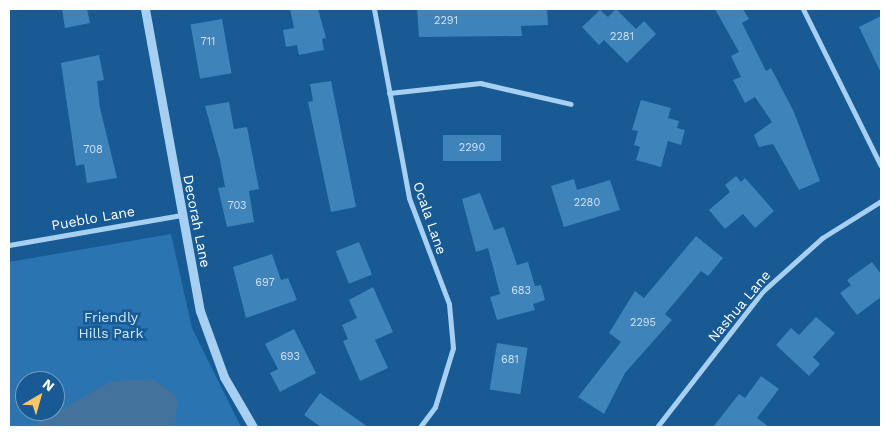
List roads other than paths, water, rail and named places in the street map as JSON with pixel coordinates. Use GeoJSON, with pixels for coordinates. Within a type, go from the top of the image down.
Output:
{"type":"FeatureCollection","features":[{"type":"Feature","properties":{"kind":"street","name":"Decorah Lane"},"geometry":{"type":"LineString","coordinates":[[145,9],[181,215],[200,310],[224,378],[253,427]]}},
{"type":"Feature","properties":{"kind":"street","name":"Ocala Lane"},"geometry":{"type":"LineString","coordinates":[[374,9],[409,198],[449,304],[453,348],[435,407],[420,427]]}},
{"type":"Feature","properties":{"kind":"street"},"geometry":{"type":"LineString","coordinates":[[802,9],[881,166]]}},
{"type":"Feature","properties":{"kind":"street"},"geometry":{"type":"LineString","coordinates":[[389,94],[480,83],[571,104]]}},
{"type":"Feature","properties":{"kind":"street","name":"Nashua Lane"},"geometry":{"type":"LineString","coordinates":[[656,427],[762,292],[822,238],[881,201]]}},
{"type":"Feature","properties":{"kind":"street","name":"Pueblo Lane"},"geometry":{"type":"LineString","coordinates":[[9,244],[181,215]]}},
{"type":"Feature","properties":{"kind":"park label","name":"Friendly Hills Park"},"geometry":{"type":"Point","coordinates":[111,326]}}]}
